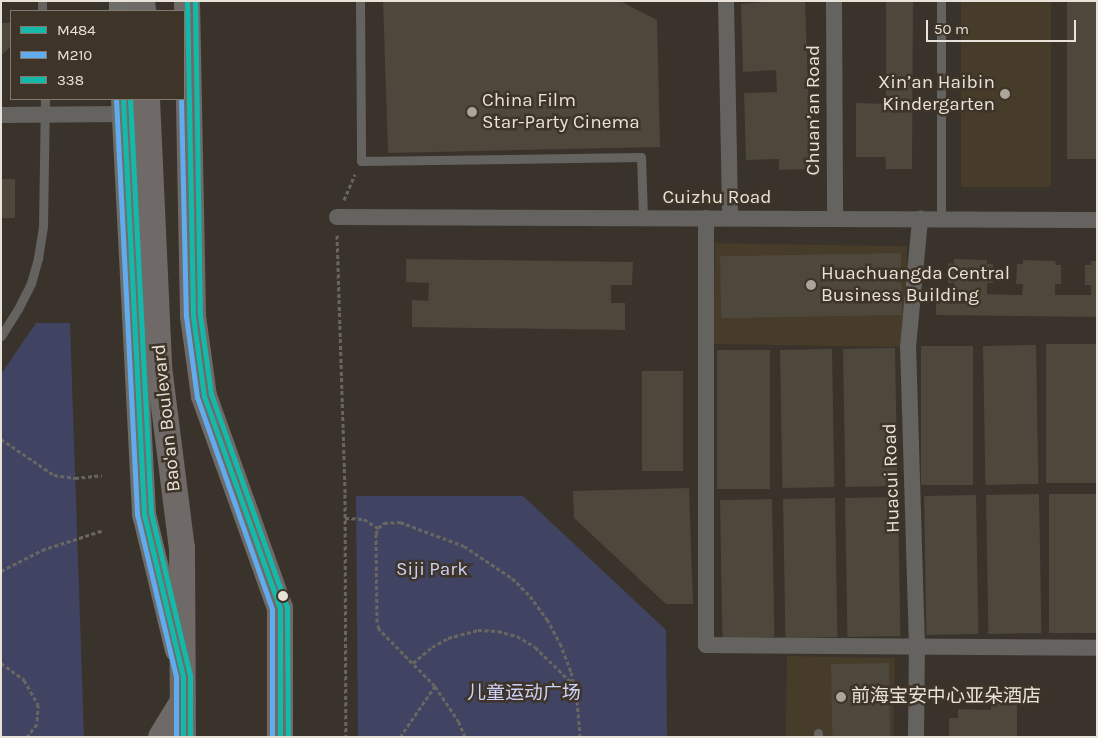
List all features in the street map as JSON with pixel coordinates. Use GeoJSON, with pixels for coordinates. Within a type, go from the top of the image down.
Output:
{"type":"FeatureCollection","features":[{"type":"Feature","properties":{"kind":"main road","name":"Bao'an Boulevard"},"geometry":{"type":"LineString","coordinates":[[187,1],[193,316],[204,396],[280,608],[282,730]]}},
{"type":"Feature","properties":{"kind":"main road","name":"Bao'an Boulevard"},"geometry":{"type":"LineString","coordinates":[[147,100],[159,367],[182,548],[183,737]]}},
{"type":"Feature","properties":{"kind":"main road"},"geometry":{"type":"LineString","coordinates":[[123,106],[144,514],[183,689],[161,737]]}},
{"type":"Feature","properties":{"kind":"street"},"geometry":{"type":"LineString","coordinates":[[726,1],[730,218]]}},
{"type":"Feature","properties":{"kind":"street","name":"Chuan’an Road"},"geometry":{"type":"LineString","coordinates":[[834,1],[835,219]]}},
{"type":"Feature","properties":{"kind":"street"},"geometry":{"type":"LineString","coordinates":[[1,115],[45,107],[123,106]]}},
{"type":"Feature","properties":{"kind":"street","name":"Cuizhu Road"},"geometry":{"type":"LineString","coordinates":[[337,217],[1097,220]]}},
{"type":"Feature","properties":{"kind":"street"},"geometry":{"type":"LineString","coordinates":[[706,218],[706,644],[1097,648]]}},
{"type":"Feature","properties":{"kind":"street","name":"Huacui Road"},"geometry":{"type":"LineString","coordinates":[[916,737],[917,647],[908,347],[920,219]]}},
{"type":"Feature","properties":{"kind":"lane"},"geometry":{"type":"LineString","coordinates":[[360,1],[361,161],[641,157],[643,218]]}},
{"type":"Feature","properties":{"kind":"lane"},"geometry":{"type":"LineString","coordinates":[[941,1],[941,219]]}},
{"type":"Feature","properties":{"kind":"lane"},"geometry":{"type":"LineString","coordinates":[[1,336],[18,309],[30,283],[38,258],[43,225],[45,107]]}},
{"type":"Feature","properties":{"kind":"path"},"geometry":{"type":"LineString","coordinates":[[346,737],[345,518],[337,217],[361,161]]}},
{"type":"Feature","properties":{"kind":"path"},"geometry":{"type":"LineString","coordinates":[[1,439],[54,475],[70,478],[102,475]]}},
{"type":"Feature","properties":{"kind":"path"},"geometry":{"type":"LineString","coordinates":[[345,518],[364,519],[378,528]]}},
{"type":"Feature","properties":{"kind":"path"},"geometry":{"type":"LineString","coordinates":[[378,528],[390,521],[434,533],[464,546],[512,578],[530,596],[547,619],[560,643],[573,685],[580,737]]}},
{"type":"Feature","properties":{"kind":"path"},"geometry":{"type":"LineString","coordinates":[[378,528],[376,563],[379,629],[436,686],[465,737]]}},
{"type":"Feature","properties":{"kind":"path"},"geometry":{"type":"LineString","coordinates":[[1,571],[42,550],[104,530]]}},
{"type":"Feature","properties":{"kind":"path"},"geometry":{"type":"LineString","coordinates":[[413,663],[432,647],[448,638],[478,630],[498,631],[517,636],[535,647],[573,685]]}},
{"type":"Feature","properties":{"kind":"path"},"geometry":{"type":"LineString","coordinates":[[1,663],[24,680],[38,704],[37,724],[28,737]]}},
{"type":"Feature","properties":{"kind":"path"},"geometry":{"type":"LineString","coordinates":[[400,737],[436,686]]}},
{"type":"Feature","properties":{"kind":"shaded area","name":"Xin’an Haibin Kindergarten"},"geometry":{"type":"Polygon","coordinates":[[[961,1],[1051,1],[1051,187],[961,187],[961,1]]]}},
{"type":"Feature","properties":{"kind":"shaded area","name":"Huachuangda Central Business Building"},"geometry":{"type":"Polygon","coordinates":[[[715,243],[907,246],[905,347],[713,344],[715,243]]]}},
{"type":"Feature","properties":{"kind":"shaded area","name":"前海宝安中心亚朵酒店"},"geometry":{"type":"Polygon","coordinates":[[[787,656],[895,658],[894,737],[786,737],[787,656]]]}},
{"type":"Feature","properties":{"kind":"green space"},"geometry":{"type":"Polygon","coordinates":[[[36,323],[70,323],[84,737],[1,737],[1,374],[36,323]]]}},
{"type":"Feature","properties":{"kind":"green space","name":"Siji Park"},"geometry":{"type":"Polygon","coordinates":[[[356,496],[523,496],[666,630],[667,737],[358,737],[356,496]]]}},
{"type":"Feature","properties":{"kind":"building"},"geometry":{"type":"Polygon","coordinates":[[[383,1],[620,1],[657,20],[660,147],[388,153],[383,1]]]}},
{"type":"Feature","properties":{"kind":"building"},"geometry":{"type":"Polygon","coordinates":[[[805,1],[811,169],[779,170],[779,159],[746,160],[744,93],[777,92],[776,70],[743,72],[741,4],[805,1]]]}},
{"type":"Feature","properties":{"kind":"building"},"geometry":{"type":"Polygon","coordinates":[[[886,1],[913,1],[912,169],[886,169],[885,157],[856,157],[856,103],[886,104],[886,1]]]}},
{"type":"Feature","properties":{"kind":"building"},"geometry":{"type":"Polygon","coordinates":[[[1067,1],[1097,1],[1097,159],[1067,159],[1067,1]]]}},
{"type":"Feature","properties":{"kind":"building"},"geometry":{"type":"Polygon","coordinates":[[[1,23],[10,23],[10,47],[1,56],[1,23]]]}},
{"type":"Feature","properties":{"kind":"building"},"geometry":{"type":"Polygon","coordinates":[[[1,179],[15,179],[15,218],[1,218],[1,179]]]}},
{"type":"Feature","properties":{"kind":"building","name":"Huachuangda Central Business Building"},"geometry":{"type":"Polygon","coordinates":[[[901,253],[902,315],[721,318],[720,256],[901,253]]]}},
{"type":"Feature","properties":{"kind":"building"},"geometry":{"type":"Polygon","coordinates":[[[406,259],[633,262],[632,285],[611,285],[611,303],[625,303],[625,330],[412,327],[412,300],[428,301],[429,283],[406,282],[406,259]]]}},
{"type":"Feature","properties":{"kind":"building"},"geometry":{"type":"Polygon","coordinates":[[[954,259],[987,260],[987,264],[993,264],[993,283],[987,283],[987,294],[1022,295],[1023,284],[1016,284],[1017,264],[1023,264],[1023,260],[1055,261],[1056,265],[1061,265],[1061,284],[1055,284],[1055,295],[1091,295],[1091,285],[1085,285],[1085,265],[1091,265],[1091,261],[1097,261],[1097,317],[936,315],[936,293],[954,294],[954,283],[948,283],[948,263],[954,264],[954,259]]]}},
{"type":"Feature","properties":{"kind":"building"},"geometry":{"type":"Polygon","coordinates":[[[1046,344],[1097,344],[1097,483],[1046,483],[1046,344]]]}},
{"type":"Feature","properties":{"kind":"building"},"geometry":{"type":"Polygon","coordinates":[[[1036,345],[1038,484],[985,485],[983,346],[1036,345]]]}},
{"type":"Feature","properties":{"kind":"building"},"geometry":{"type":"Polygon","coordinates":[[[921,346],[973,346],[973,485],[921,485],[921,346]]]}},
{"type":"Feature","properties":{"kind":"building"},"geometry":{"type":"Polygon","coordinates":[[[895,348],[897,486],[845,487],[843,349],[895,348]]]}},
{"type":"Feature","properties":{"kind":"building"},"geometry":{"type":"Polygon","coordinates":[[[832,349],[834,487],[782,488],[780,350],[832,349]]]}},
{"type":"Feature","properties":{"kind":"building"},"geometry":{"type":"Polygon","coordinates":[[[717,350],[770,350],[770,489],[717,489],[717,350]]]}},
{"type":"Feature","properties":{"kind":"building"},"geometry":{"type":"Polygon","coordinates":[[[642,371],[683,371],[683,471],[642,471],[642,371]]]}},
{"type":"Feature","properties":{"kind":"building"},"geometry":{"type":"Polygon","coordinates":[[[689,488],[693,604],[666,604],[574,518],[573,491],[689,488]]]}},
{"type":"Feature","properties":{"kind":"building"},"geometry":{"type":"Polygon","coordinates":[[[1039,494],[1041,633],[988,634],[986,495],[1039,494]]]}},
{"type":"Feature","properties":{"kind":"building"},"geometry":{"type":"Polygon","coordinates":[[[1049,494],[1097,494],[1097,633],[1049,633],[1049,494]]]}},
{"type":"Feature","properties":{"kind":"building"},"geometry":{"type":"Polygon","coordinates":[[[976,495],[978,634],[926,635],[924,496],[976,495]]]}},
{"type":"Feature","properties":{"kind":"building"},"geometry":{"type":"Polygon","coordinates":[[[898,497],[900,636],[847,637],[845,498],[898,497]]]}},
{"type":"Feature","properties":{"kind":"building"},"geometry":{"type":"Polygon","coordinates":[[[835,498],[837,637],[785,638],[783,499],[835,498]]]}},
{"type":"Feature","properties":{"kind":"building"},"geometry":{"type":"Polygon","coordinates":[[[772,499],[774,637],[722,638],[720,500],[772,499]]]}},
{"type":"Feature","properties":{"kind":"building"},"geometry":{"type":"Polygon","coordinates":[[[889,663],[890,737],[832,737],[831,664],[889,663]]]}},
{"type":"Feature","properties":{"kind":"building"},"geometry":{"type":"Polygon","coordinates":[[[991,695],[1017,695],[1017,737],[949,737],[949,718],[958,718],[958,709],[991,710],[991,695]]]}},
{"type":"Feature","properties":{"kind":"transit line","name":"M484"},"geometry":{"type":"LineString","coordinates":[[187,1],[193,316],[204,396],[280,608],[280,737]]}},
{"type":"Feature","properties":{"kind":"transit line","name":"338"},"geometry":{"type":"LineString","coordinates":[[195,1],[200,315],[211,394],[287,607],[288,737]]}},
{"type":"Feature","properties":{"kind":"transit line","name":"M210"},"geometry":{"type":"LineString","coordinates":[[116,100],[137,514],[176,677],[176,737]]}},
{"type":"Feature","properties":{"kind":"transit line","name":"M484"},"geometry":{"type":"LineString","coordinates":[[123,100],[144,514],[183,676],[183,737]]}},
{"type":"Feature","properties":{"kind":"transit line","name":"338"},"geometry":{"type":"LineString","coordinates":[[130,100],[151,513],[190,675],[190,737]]}},
{"type":"Feature","properties":{"kind":"transit line","name":"M210"},"geometry":{"type":"LineString","coordinates":[[181,100],[186,316],[197,397],[272,609],[272,737]]}},
{"type":"Feature","properties":{"kind":"place","name":"Xin’an Haibin Kindergarten"},"geometry":{"type":"Point","coordinates":[1005,94]}},
{"type":"Feature","properties":{"kind":"place","name":"China Film Star-Party Cinema"},"geometry":{"type":"Point","coordinates":[472,112]}},
{"type":"Feature","properties":{"kind":"place","name":"Huachuangda Central Business Building"},"geometry":{"type":"Point","coordinates":[811,285]}},
{"type":"Feature","properties":{"kind":"place","name":"前海宝安中心亚朵酒店"},"geometry":{"type":"Point","coordinates":[841,697]}},
{"type":"Feature","properties":{"kind":"park label","name":"儿童运动广场"},"geometry":{"type":"Point","coordinates":[524,694]}}]}
